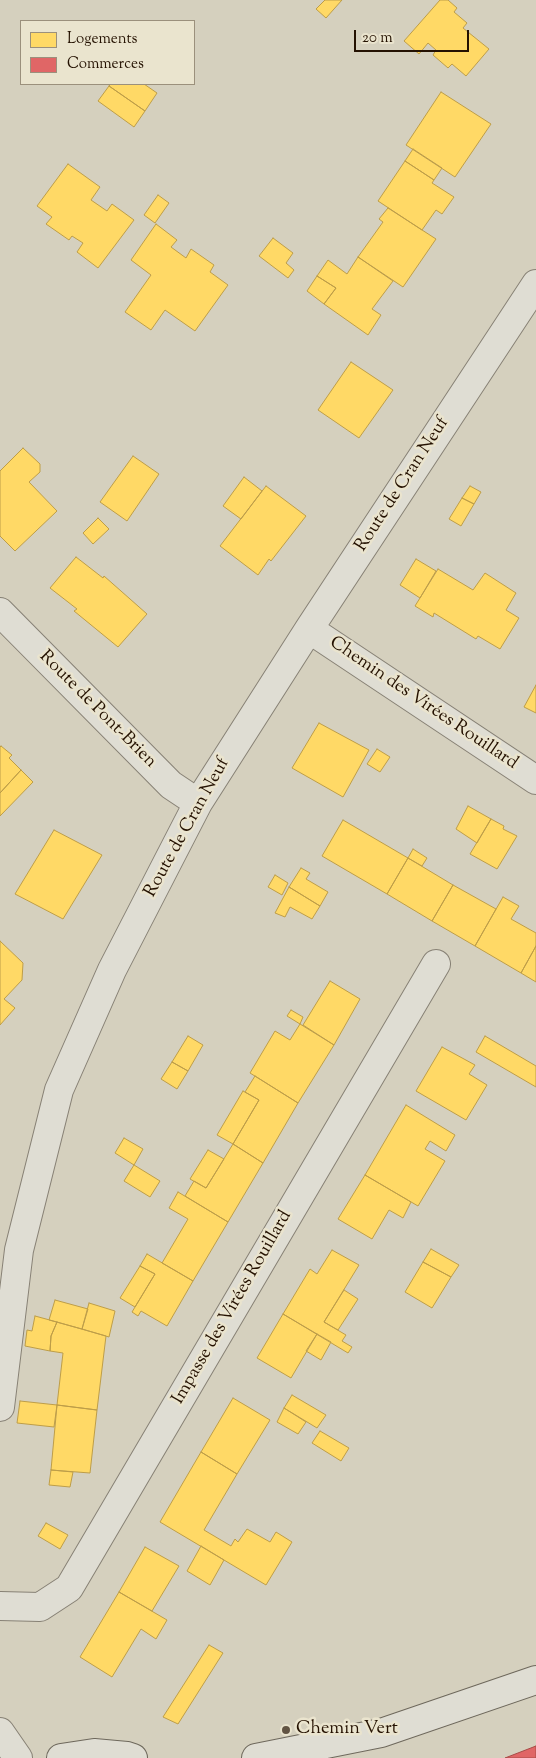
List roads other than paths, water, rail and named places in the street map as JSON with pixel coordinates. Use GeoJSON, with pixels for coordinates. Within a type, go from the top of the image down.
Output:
{"type":"FeatureCollection","features":[{"type":"Feature","properties":{"kind":"street","name":"Route de Cran Neuf"},"geometry":{"type":"LineString","coordinates":[[0,1407],[19,1250],[60,1090],[112,970],[198,803],[309,629],[536,284]]}},
{"type":"Feature","properties":{"kind":"street","name":"Route de Pont-Brien"},"geometry":{"type":"LineString","coordinates":[[0,612],[171,785],[198,803]]}},
{"type":"Feature","properties":{"kind":"street","name":"Chemin des Virées Rouillard"},"geometry":{"type":"LineString","coordinates":[[309,629],[536,780]]}},
{"type":"Feature","properties":{"kind":"street","name":"Impasse des Virées Rouillard"},"geometry":{"type":"LineString","coordinates":[[0,1606],[40,1607],[69,1588],[436,964]]}},
{"type":"Feature","properties":{"kind":"street"},"geometry":{"type":"LineString","coordinates":[[256,1758],[381,1733],[536,1680]]}},
{"type":"Feature","properties":{"kind":"street"},"geometry":{"type":"LineString","coordinates":[[0,1732],[18,1758]]}},
{"type":"Feature","properties":{"kind":"street"},"geometry":{"type":"LineString","coordinates":[[333,1758],[381,1733]]}},
{"type":"Feature","properties":{"kind":"street"},"geometry":{"type":"LineString","coordinates":[[61,1758],[94,1753],[133,1758]]}},
{"type":"Feature","properties":{"kind":"place","name":"Chemin Vert"},"geometry":{"type":"Point","coordinates":[286,1730]}}]}
